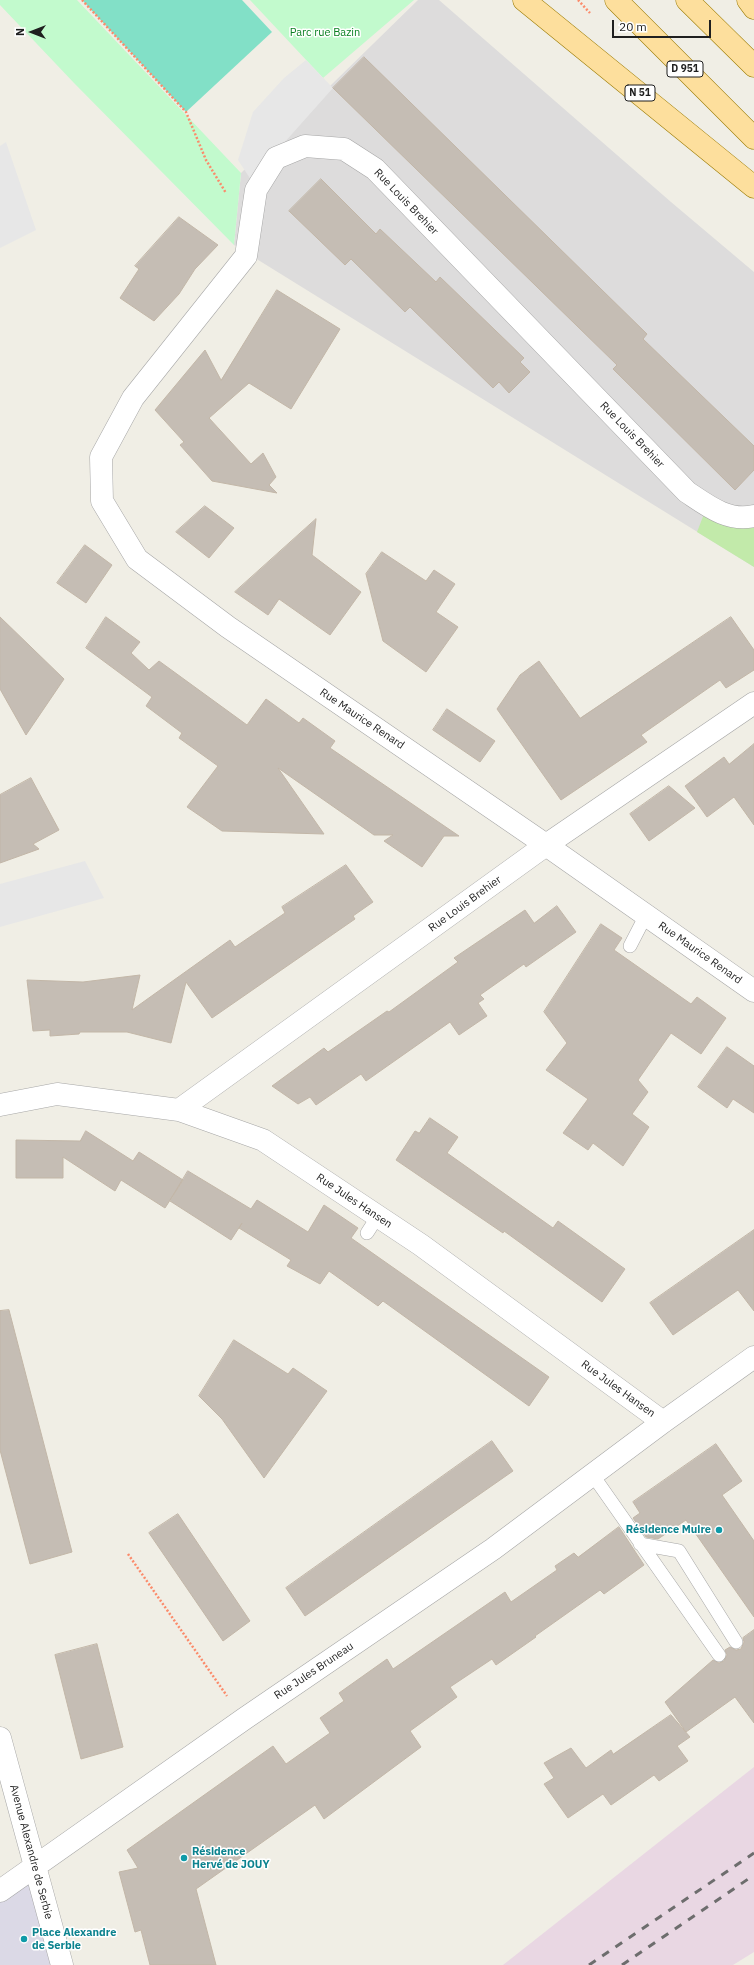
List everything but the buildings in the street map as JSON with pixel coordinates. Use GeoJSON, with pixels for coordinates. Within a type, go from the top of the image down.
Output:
{"type":"FeatureCollection","features":[{"type":"Feature","properties":{"kind":"main road","name":"N 51"},"geometry":{"type":"LineString","coordinates":[[524,0],[754,187]]}},
{"type":"Feature","properties":{"kind":"main road","name":"D 951"},"geometry":{"type":"LineString","coordinates":[[616,0],[754,138]]}},
{"type":"Feature","properties":{"kind":"main road"},"geometry":{"type":"LineString","coordinates":[[687,0],[754,66]]}},
{"type":"Feature","properties":{"kind":"main road"},"geometry":{"type":"LineString","coordinates":[[748,0],[754,8]]}},
{"type":"Feature","properties":{"kind":"street","name":"Rue Louis Brehier"},"geometry":{"type":"LineString","coordinates":[[102,501],[101,457],[133,398],[246,256],[256,190],[276,158],[305,146],[344,150],[375,169],[687,492],[715,511],[743,518],[754,516]]}},
{"type":"Feature","properties":{"kind":"street","name":"Rue Maurice Renard"},"geometry":{"type":"LineString","coordinates":[[102,501],[137,560],[228,627],[546,845],[754,991]]}},
{"type":"Feature","properties":{"kind":"street","name":"Rue Louis Brehier"},"geometry":{"type":"LineString","coordinates":[[179,1110],[546,845],[754,703]]}},
{"type":"Feature","properties":{"kind":"street","name":"Rue Jules Hansen"},"geometry":{"type":"LineString","coordinates":[[0,1104],[57,1094],[179,1110],[263,1140],[373,1225],[421,1245],[662,1422]]}},
{"type":"Feature","properties":{"kind":"street","name":"Rue Jules Bruneau"},"geometry":{"type":"LineString","coordinates":[[34,1867],[493,1548],[662,1422],[754,1357]]}},
{"type":"Feature","properties":{"kind":"street","name":"Avenue Alexandre de Serbie"},"geometry":{"type":"LineString","coordinates":[[0,1738],[62,1965]]}},
{"type":"Feature","properties":{"kind":"street"},"geometry":{"type":"LineString","coordinates":[[0,1891],[34,1867]]}},
{"type":"Feature","properties":{"kind":"lane","name":"Rue Maurice Renard"},"geometry":{"type":"LineString","coordinates":[[630,946],[646,915]]}},
{"type":"Feature","properties":{"kind":"lane"},"geometry":{"type":"LineString","coordinates":[[592,1474],[719,1655]]}},
{"type":"Feature","properties":{"kind":"lane"},"geometry":{"type":"LineString","coordinates":[[640,1544],[679,1551],[736,1642]]}},
{"type":"Feature","properties":{"kind":"path"},"geometry":{"type":"LineString","coordinates":[[82,0],[186,112],[206,160],[230,200],[251,227]]}},
{"type":"Feature","properties":{"kind":"path"},"geometry":{"type":"LineString","coordinates":[[128,1554],[244,1720]]}},
{"type":"Feature","properties":{"kind":"shaded area"},"geometry":{"type":"Polygon","coordinates":[[[418,0],[439,0],[671,202],[754,272],[754,567],[234,245],[241,173],[418,0]]]}},
{"type":"Feature","properties":{"kind":"shaded area"},"geometry":{"type":"Polygon","coordinates":[[[306,60],[333,88],[251,180],[238,160],[253,112],[284,78],[306,60]]]}},
{"type":"Feature","properties":{"kind":"shaded area"},"geometry":{"type":"Polygon","coordinates":[[[6,142],[36,230],[0,248],[0,146],[6,142]]]}},
{"type":"Feature","properties":{"kind":"shaded area"},"geometry":{"type":"Polygon","coordinates":[[[85,861],[104,898],[0,927],[0,884],[85,861]]]}},
{"type":"Feature","properties":{"kind":"shaded area"},"geometry":{"type":"Polygon","coordinates":[[[754,1767],[754,1952],[733,1965],[503,1965],[754,1767]]]}},
{"type":"Feature","properties":{"kind":"shaded area","name":"Place Alexandre de Serbie"},"geometry":{"type":"Polygon","coordinates":[[[34,1867],[62,1965],[0,1965],[0,1891],[34,1867]]]}},
{"type":"Feature","properties":{"kind":"green space"},"geometry":{"type":"Polygon","coordinates":[[[0,0],[77,0],[241,173],[234,245],[74,83],[0,5],[0,0]]]}},
{"type":"Feature","properties":{"kind":"green space"},"geometry":{"type":"Polygon","coordinates":[[[82,0],[242,0],[272,32],[186,112],[82,0]]]}},
{"type":"Feature","properties":{"kind":"green space","name":"Parc rue Bazin"},"geometry":{"type":"Polygon","coordinates":[[[250,0],[414,0],[323,78],[250,0]]]}},
{"type":"Feature","properties":{"kind":"green space"},"geometry":{"type":"Polygon","coordinates":[[[704,514],[754,521],[754,567],[697,532],[704,514]]]}},
{"type":"Feature","properties":{"kind":"railway"},"geometry":{"type":"LineString","coordinates":[[589,1965],[754,1853]]}},
{"type":"Feature","properties":{"kind":"railway"},"geometry":{"type":"LineString","coordinates":[[622,1965],[754,1875]]}},
{"type":"Feature","properties":{"kind":"place","name":"Résidence Muire"},"geometry":{"type":"Point","coordinates":[719,1530]}},
{"type":"Feature","properties":{"kind":"place","name":"Résidence Hervé de JOUY"},"geometry":{"type":"Point","coordinates":[184,1858]}},
{"type":"Feature","properties":{"kind":"place","name":"Place Alexandre de Serbie"},"geometry":{"type":"Point","coordinates":[24,1939]}}]}
